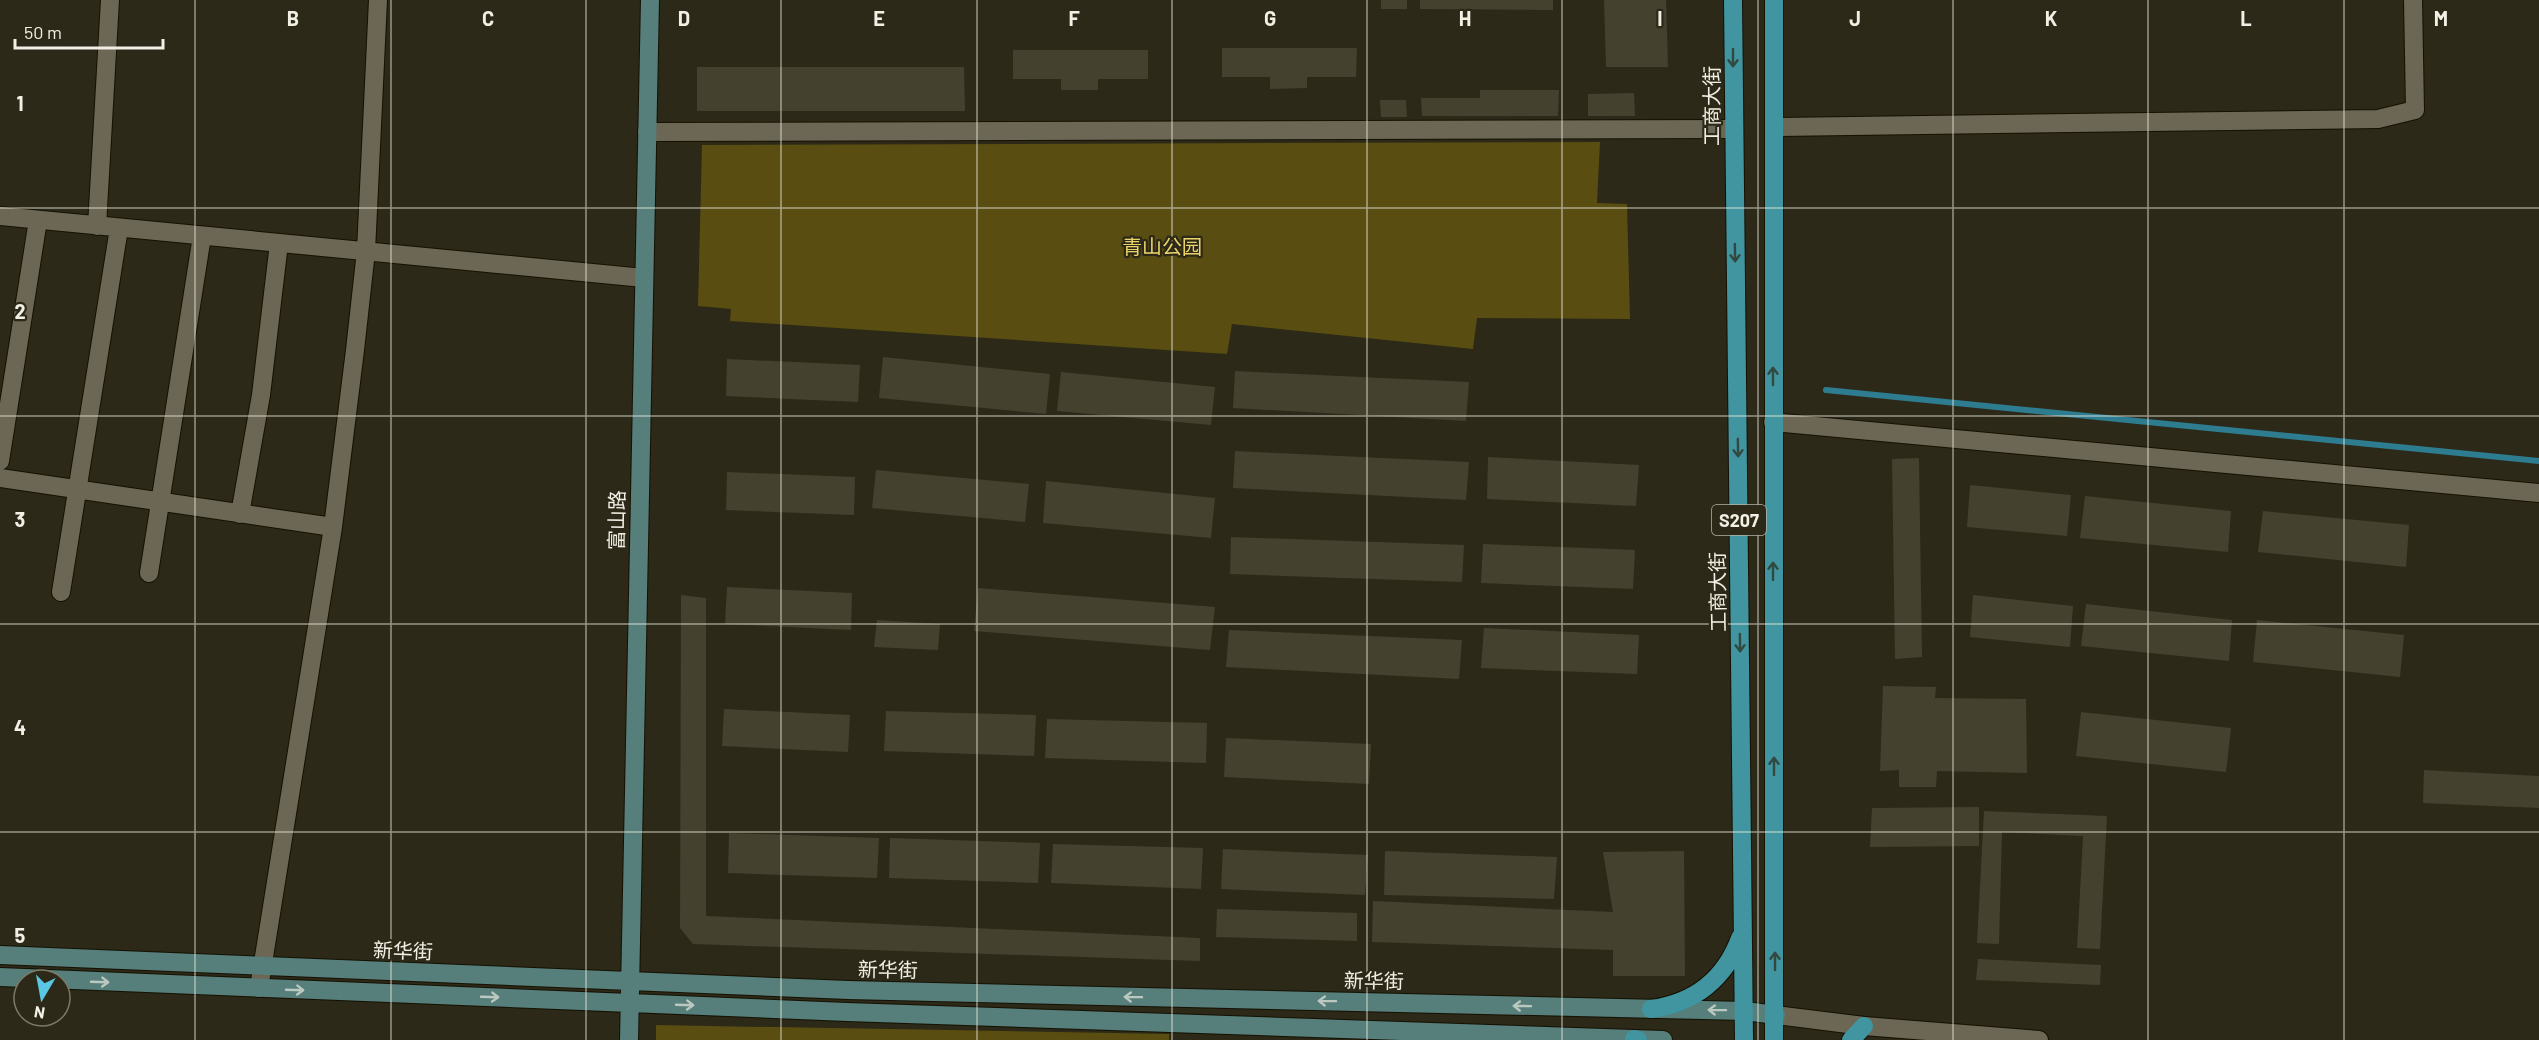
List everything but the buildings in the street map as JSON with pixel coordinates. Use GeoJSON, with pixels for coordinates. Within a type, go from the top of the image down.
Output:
{"type":"FeatureCollection","features":[{"type":"Feature","properties":{"kind":"main road","name":"工商大街"},"geometry":{"type":"LineString","coordinates":[[1733,0],[1744,1040]]}},
{"type":"Feature","properties":{"kind":"main road","name":"S207"},"geometry":{"type":"LineString","coordinates":[[1774,0],[1773,422],[1776,1015],[1774,1040]]}},
{"type":"Feature","properties":{"kind":"main road"},"geometry":{"type":"LineString","coordinates":[[1651,1009],[1680,1003],[1707,988],[1728,965],[1735,952],[1744,921]]}},
{"type":"Feature","properties":{"kind":"main road"},"geometry":{"type":"LineString","coordinates":[[1851,1040],[1864,1026]]}},
{"type":"Feature","properties":{"kind":"street"},"geometry":{"type":"LineString","coordinates":[[97,226],[110,0]]}},
{"type":"Feature","properties":{"kind":"street"},"geometry":{"type":"LineString","coordinates":[[259,988],[333,527],[366,251],[378,0]]}},
{"type":"Feature","properties":{"kind":"street","name":"富山路"},"geometry":{"type":"LineString","coordinates":[[629,1040],[650,0]]}},
{"type":"Feature","properties":{"kind":"street"},"geometry":{"type":"LineString","coordinates":[[1775,127],[2378,119],[2415,110],[2413,0]]}},
{"type":"Feature","properties":{"kind":"street"},"geometry":{"type":"LineString","coordinates":[[647,132],[1734,129]]}},
{"type":"Feature","properties":{"kind":"street"},"geometry":{"type":"LineString","coordinates":[[0,216],[644,278]]}},
{"type":"Feature","properties":{"kind":"street"},"geometry":{"type":"LineString","coordinates":[[0,461],[38,220]]}},
{"type":"Feature","properties":{"kind":"street"},"geometry":{"type":"LineString","coordinates":[[60,592],[119,228]]}},
{"type":"Feature","properties":{"kind":"street"},"geometry":{"type":"LineString","coordinates":[[149,573],[202,236]]}},
{"type":"Feature","properties":{"kind":"street"},"geometry":{"type":"LineString","coordinates":[[240,514],[261,395],[279,243]]}},
{"type":"Feature","properties":{"kind":"street"},"geometry":{"type":"LineString","coordinates":[[1773,422],[2539,493]]}},
{"type":"Feature","properties":{"kind":"street"},"geometry":{"type":"LineString","coordinates":[[0,478],[333,527]]}},
{"type":"Feature","properties":{"kind":"street","name":"新华街"},"geometry":{"type":"LineString","coordinates":[[0,956],[848,990],[1745,1011],[1776,1015]]}},
{"type":"Feature","properties":{"kind":"street"},"geometry":{"type":"LineString","coordinates":[[0,977],[1340,1034],[1663,1040]]}},
{"type":"Feature","properties":{"kind":"street"},"geometry":{"type":"LineString","coordinates":[[1776,1015],[1864,1026],[2038,1040]]}},
{"type":"Feature","properties":{"kind":"green space","name":"青山公园"},"geometry":{"type":"Polygon","coordinates":[[[1600,142],[1597,203],[1627,204],[1630,319],[1477,318],[1473,349],[1232,324],[1227,354],[730,321],[731,309],[698,306],[702,145],[1600,142]]]}},
{"type":"Feature","properties":{"kind":"green space"},"geometry":{"type":"Polygon","coordinates":[[[656,1025],[1169,1034],[1169,1040],[656,1040],[656,1025]]]}},
{"type":"Feature","properties":{"kind":"waterway"},"geometry":{"type":"LineString","coordinates":[[1826,390],[2539,461]]}}]}
